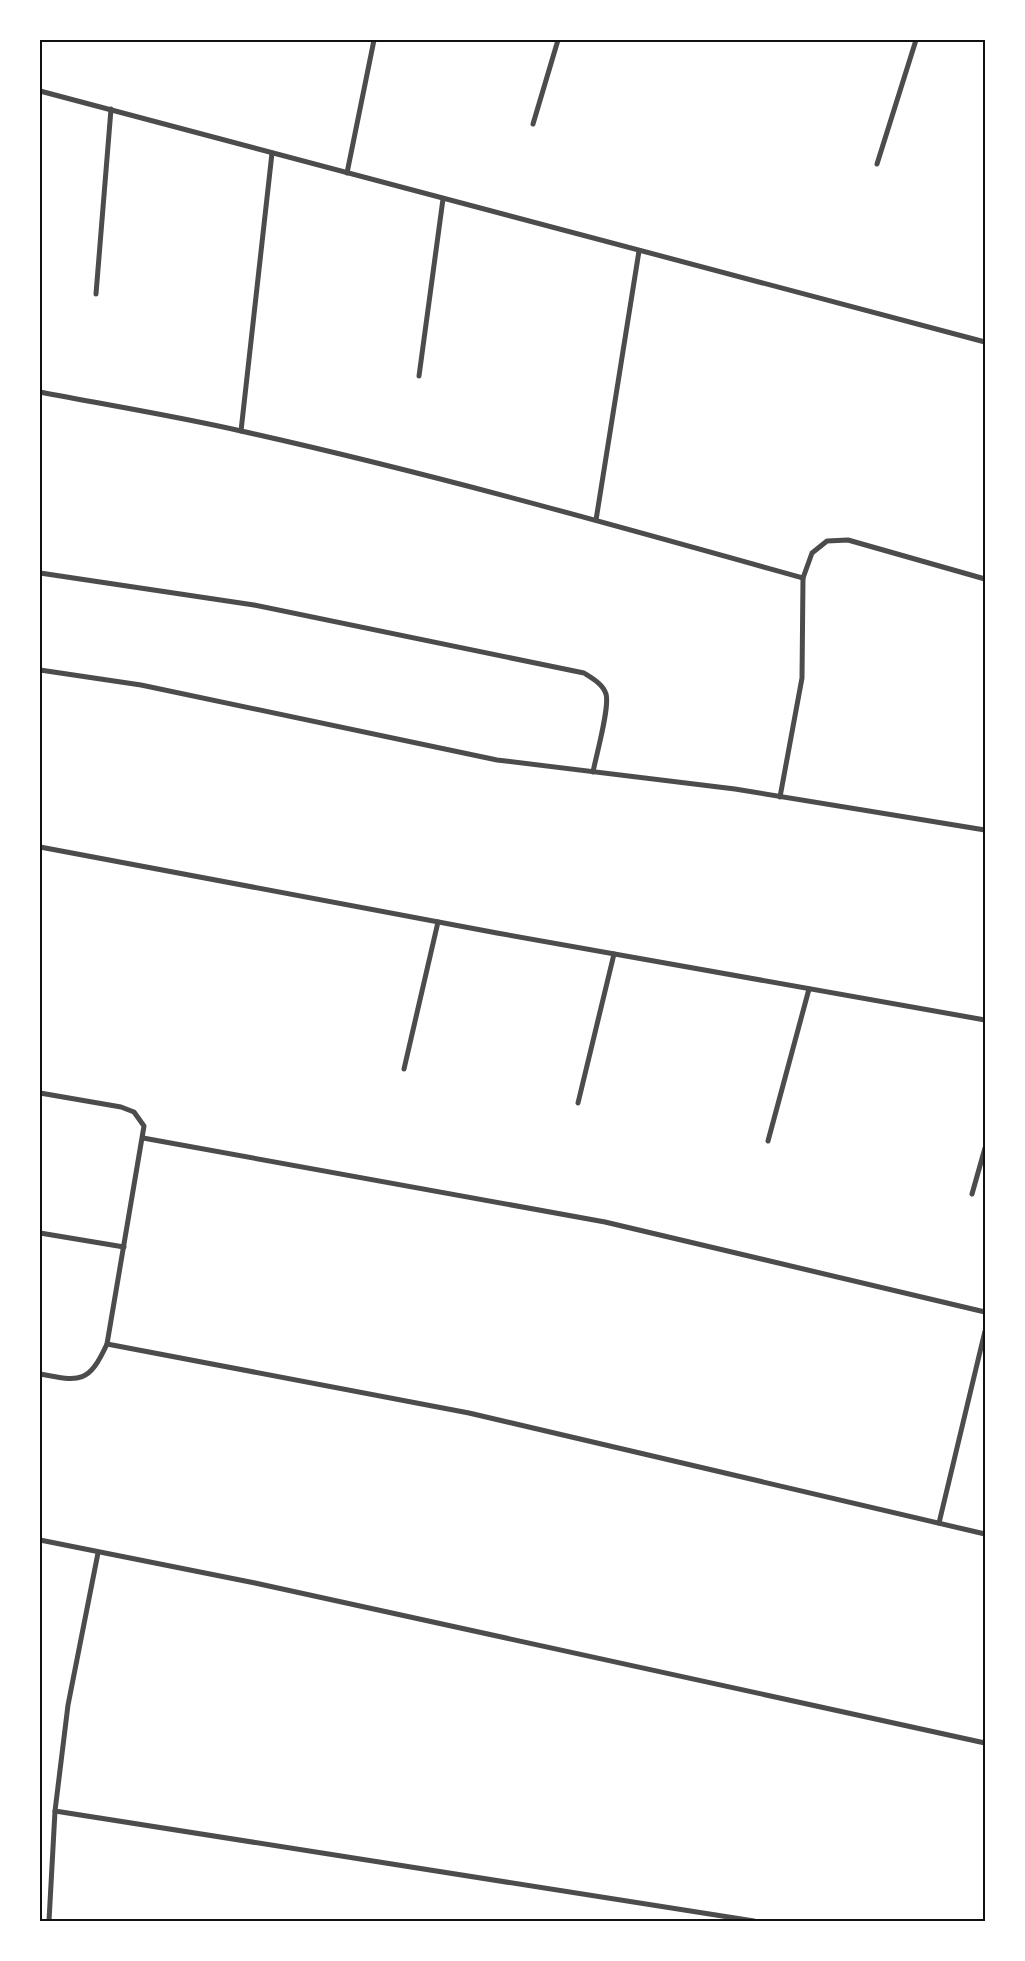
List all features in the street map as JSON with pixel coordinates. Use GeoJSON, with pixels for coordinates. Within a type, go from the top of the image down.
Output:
{"type":"FeatureCollection","features":[{"type":"Feature","properties":{"kind":"street"},"geometry":{"type":"LineString","coordinates":[[347,173],[374,40]]}},
{"type":"Feature","properties":{"kind":"street"},"geometry":{"type":"LineString","coordinates":[[533,124],[558,40]]}},
{"type":"Feature","properties":{"kind":"street"},"geometry":{"type":"LineString","coordinates":[[877,164],[916,40]]}},
{"type":"Feature","properties":{"kind":"street"},"geometry":{"type":"LineString","coordinates":[[40,91],[985,342]]}},
{"type":"Feature","properties":{"kind":"street"},"geometry":{"type":"LineString","coordinates":[[96,294],[111,109]]}},
{"type":"Feature","properties":{"kind":"street"},"geometry":{"type":"LineString","coordinates":[[241,430],[272,153]]}},
{"type":"Feature","properties":{"kind":"street"},"geometry":{"type":"LineString","coordinates":[[419,376],[443,198]]}},
{"type":"Feature","properties":{"kind":"street"},"geometry":{"type":"LineString","coordinates":[[596,520],[639,251]]}},
{"type":"Feature","properties":{"kind":"street"},"geometry":{"type":"LineString","coordinates":[[40,392],[241,430],[596,520],[803,578]]}},
{"type":"Feature","properties":{"kind":"street"},"geometry":{"type":"LineString","coordinates":[[780,796],[802,678],[803,578],[812,553],[827,541],[848,540],[985,579]]}},
{"type":"Feature","properties":{"kind":"street"},"geometry":{"type":"LineString","coordinates":[[40,573],[254,606],[584,673],[597,681],[606,694],[606,709],[593,772]]}},
{"type":"Feature","properties":{"kind":"street"},"geometry":{"type":"LineString","coordinates":[[40,670],[141,685],[497,760],[780,796],[985,830]]}},
{"type":"Feature","properties":{"kind":"street"},"geometry":{"type":"LineString","coordinates":[[40,847],[438,922],[985,1020]]}},
{"type":"Feature","properties":{"kind":"street"},"geometry":{"type":"LineString","coordinates":[[404,1069],[438,922]]}},
{"type":"Feature","properties":{"kind":"street"},"geometry":{"type":"LineString","coordinates":[[578,1103],[614,954]]}},
{"type":"Feature","properties":{"kind":"street"},"geometry":{"type":"LineString","coordinates":[[768,1141],[809,989]]}},
{"type":"Feature","properties":{"kind":"street"},"geometry":{"type":"LineString","coordinates":[[40,1093],[121,1107],[134,1112],[144,1126],[107,1344],[97,1365],[83,1378],[66,1379],[40,1374]]}},
{"type":"Feature","properties":{"kind":"street"},"geometry":{"type":"LineString","coordinates":[[143,1138],[605,1222],[985,1312]]}},
{"type":"Feature","properties":{"kind":"street"},"geometry":{"type":"LineString","coordinates":[[972,1194],[985,1148]]}},
{"type":"Feature","properties":{"kind":"street"},"geometry":{"type":"LineString","coordinates":[[40,1232],[124,1247]]}},
{"type":"Feature","properties":{"kind":"street"},"geometry":{"type":"LineString","coordinates":[[938,1523],[985,1331]]}},
{"type":"Feature","properties":{"kind":"street"},"geometry":{"type":"LineString","coordinates":[[107,1344],[469,1413],[985,1534]]}},
{"type":"Feature","properties":{"kind":"street"},"geometry":{"type":"LineString","coordinates":[[40,1540],[255,1583],[985,1743]]}},
{"type":"Feature","properties":{"kind":"street"},"geometry":{"type":"LineString","coordinates":[[49,1921],[55,1811],[68,1705],[98,1553]]}},
{"type":"Feature","properties":{"kind":"street"},"geometry":{"type":"LineString","coordinates":[[55,1811],[754,1921]]}}]}
